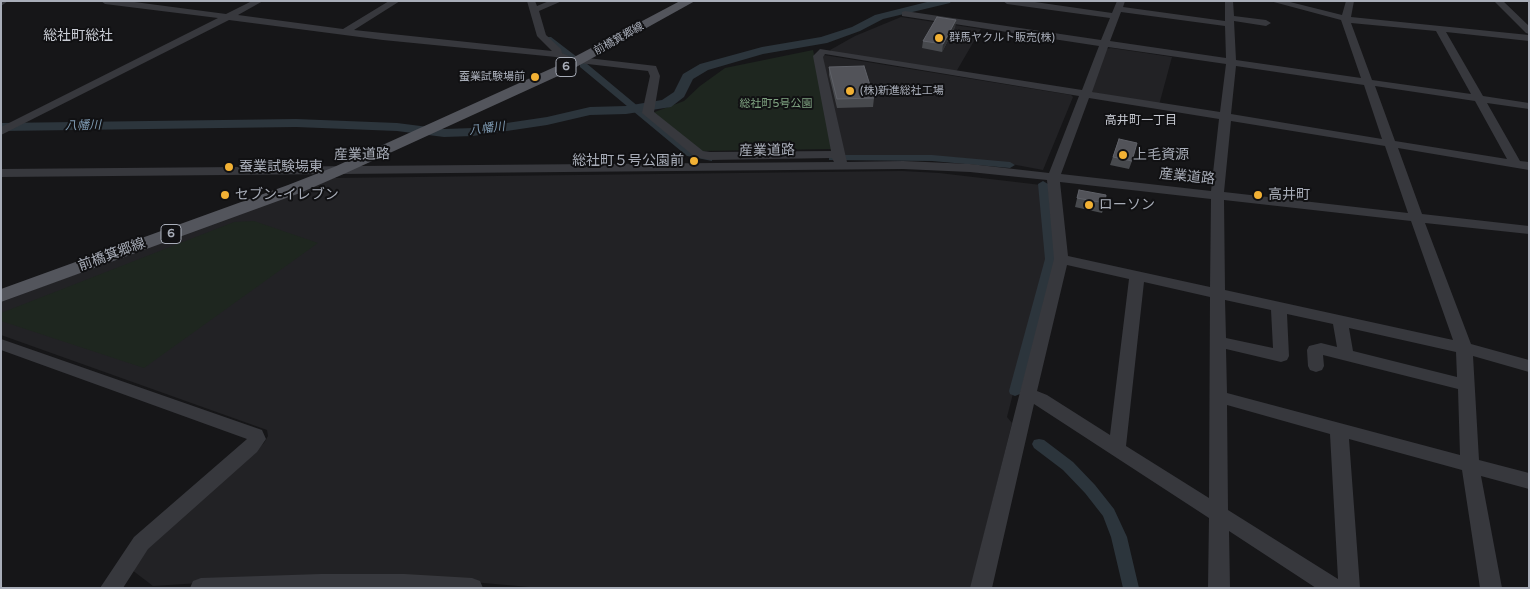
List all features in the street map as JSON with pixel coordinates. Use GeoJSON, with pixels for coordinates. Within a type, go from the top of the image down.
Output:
{"type":"FeatureCollection","features":[{"type":"Feature","properties":{"kind":"main road","name":"前橋箕郷線"},"geometry":{"type":"LineString","coordinates":[[1,296],[294,189],[340,170],[576,62],[690,1]]}},
{"type":"Feature","properties":{"kind":"street"},"geometry":{"type":"LineString","coordinates":[[1,132],[259,1]]}},
{"type":"Feature","properties":{"kind":"street"},"geometry":{"type":"LineString","coordinates":[[345,32],[396,1]]}},
{"type":"Feature","properties":{"kind":"street"},"geometry":{"type":"LineString","coordinates":[[557,54],[558,51],[542,36],[532,6],[558,1]]}},
{"type":"Feature","properties":{"kind":"street"},"geometry":{"type":"LineString","coordinates":[[1007,1],[1266,23]]}},
{"type":"Feature","properties":{"kind":"street"},"geometry":{"type":"LineString","coordinates":[[1219,588],[1217,196],[1231,63],[1229,1]]}},
{"type":"Feature","properties":{"kind":"street"},"geometry":{"type":"LineString","coordinates":[[1274,1],[1345,19],[1529,38]]}},
{"type":"Feature","properties":{"kind":"street"},"geometry":{"type":"LineString","coordinates":[[1350,1],[1345,19],[1464,348],[1470,465],[1491,588]]}},
{"type":"Feature","properties":{"kind":"street"},"geometry":{"type":"LineString","coordinates":[[1498,1],[1529,31]]}},
{"type":"Feature","properties":{"kind":"street"},"geometry":{"type":"LineString","coordinates":[[111,2],[345,32],[557,54],[576,62],[652,68],[655,76],[649,106],[650,115],[702,155],[840,160],[818,56],[823,51],[1529,166]]}},
{"type":"Feature","properties":{"kind":"street"},"geometry":{"type":"LineString","coordinates":[[981,588],[1061,259],[1053,178],[1118,9]]}},
{"type":"Feature","properties":{"kind":"street"},"geometry":{"type":"LineString","coordinates":[[906,14],[1104,45],[1529,106]]}},
{"type":"Feature","properties":{"kind":"street"},"geometry":{"type":"LineString","coordinates":[[1439,29],[1516,164]]}},
{"type":"Feature","properties":{"kind":"street","name":"産業道路"},"geometry":{"type":"LineString","coordinates":[[1,174],[340,170],[840,160],[970,168],[1529,230]]}},
{"type":"Feature","properties":{"kind":"street"},"geometry":{"type":"LineString","coordinates":[[1061,259],[1464,348],[1529,366]]}},
{"type":"Feature","properties":{"kind":"street"},"geometry":{"type":"LineString","coordinates":[[1117,448],[1137,275]]}},
{"type":"Feature","properties":{"kind":"street"},"geometry":{"type":"LineString","coordinates":[[1218,342],[1281,356],[1279,307]]}},
{"type":"Feature","properties":{"kind":"street"},"geometry":{"type":"LineString","coordinates":[[1340,320],[1346,355]]}},
{"type":"Feature","properties":{"kind":"street"},"geometry":{"type":"LineString","coordinates":[[1,344],[256,436],[257,439],[251,447],[141,543],[110,588]]}},
{"type":"Feature","properties":{"kind":"street"},"geometry":{"type":"LineString","coordinates":[[1316,366],[1315,350],[1320,350],[1466,385]]}},
{"type":"Feature","properties":{"kind":"street"},"geometry":{"type":"LineString","coordinates":[[1027,394],[1042,400],[1334,588]]}},
{"type":"Feature","properties":{"kind":"street"},"geometry":{"type":"LineString","coordinates":[[1219,397],[1529,481]]}},
{"type":"Feature","properties":{"kind":"street"},"geometry":{"type":"LineString","coordinates":[[1339,430],[1349,588]]}},
{"type":"Feature","properties":{"kind":"street"},"geometry":{"type":"LineString","coordinates":[[202,588],[321,584],[404,584],[472,588]]}},
{"type":"Feature","properties":{"kind":"shaded area","name":"群馬ヤクルト販売(株)"},"geometry":{"type":"Polygon","coordinates":[[[901,17],[981,29],[956,72],[832,52],[830,50],[855,36],[901,17]]]}},
{"type":"Feature","properties":{"kind":"shaded area"},"geometry":{"type":"Polygon","coordinates":[[[1111,48],[1172,57],[1159,105],[1090,92],[1106,49],[1111,48]]]}},
{"type":"Feature","properties":{"kind":"shaded area","name":"(株)新進総社工場"},"geometry":{"type":"Polygon","coordinates":[[[821,56],[1071,95],[1073,97],[1043,170],[960,158],[911,155],[841,156],[821,56]]]}},
{"type":"Feature","properties":{"kind":"shaded area"},"geometry":{"type":"Polygon","coordinates":[[[902,171],[939,173],[1041,185],[1048,257],[1007,417],[1012,423],[971,588],[541,588],[426,578],[279,578],[153,586],[132,570],[146,546],[264,443],[268,436],[267,430],[1,335],[1,302],[334,178],[902,171]]]}},
{"type":"Feature","properties":{"kind":"green space","name":"総社町5号公園"},"geometry":{"type":"Polygon","coordinates":[[[813,50],[834,149],[700,151],[652,113],[684,101],[700,86],[725,68],[813,50]]]}},
{"type":"Feature","properties":{"kind":"green space"},"geometry":{"type":"Polygon","coordinates":[[[254,221],[318,243],[144,368],[1,321],[1,313],[234,222],[254,221]]]}},
{"type":"Feature","properties":{"kind":"building","name":"群馬ヤクルト販売(株)"},"geometry":{"type":"Polygon","coordinates":[[[937,17],[956,20],[943,44],[923,41],[937,17]]]}},
{"type":"Feature","properties":{"kind":"building","name":"(株)新進総社工場"},"geometry":{"type":"Polygon","coordinates":[[[864,66],[874,98],[837,99],[829,67],[864,66]]]}},
{"type":"Feature","properties":{"kind":"building"},"geometry":{"type":"Polygon","coordinates":[[[1119,139],[1137,143],[1132,161],[1113,157],[1119,139]]]}},
{"type":"Feature","properties":{"kind":"building"},"geometry":{"type":"Polygon","coordinates":[[[1079,190],[1106,195],[1105,203],[1077,198],[1079,190]]]}},
{"type":"Feature","properties":{"kind":"waterway","name":"八幡川"},"geometry":{"type":"LineString","coordinates":[[1,127],[296,123],[397,127],[444,133],[473,132],[547,121],[590,111],[626,110],[666,104],[679,94],[688,77],[704,67],[762,51],[823,40],[856,29],[879,17],[946,1]]}},
{"type":"Feature","properties":{"kind":"waterway"},"geometry":{"type":"LineString","coordinates":[[548,39],[573,57]]}},
{"type":"Feature","properties":{"kind":"waterway"},"geometry":{"type":"LineString","coordinates":[[583,65],[690,154],[709,159]]}},
{"type":"Feature","properties":{"kind":"waterway"},"geometry":{"type":"LineString","coordinates":[[832,158],[932,158],[1010,165]]}},
{"type":"Feature","properties":{"kind":"waterway"},"geometry":{"type":"LineString","coordinates":[[1015,391],[1050,259],[1043,184]]}},
{"type":"Feature","properties":{"kind":"waterway"},"geometry":{"type":"LineString","coordinates":[[1039,444],[1068,466],[1109,513],[1119,537],[1131,588]]}},
{"type":"Feature","properties":{"kind":"place","name":"群馬ヤクルト販売(株)"},"geometry":{"type":"Point","coordinates":[939,38]}},
{"type":"Feature","properties":{"kind":"place","name":"蚕業試験場前"},"geometry":{"type":"Point","coordinates":[535,77]}},
{"type":"Feature","properties":{"kind":"place","name":"(株)新進総社工場"},"geometry":{"type":"Point","coordinates":[850,91]}},
{"type":"Feature","properties":{"kind":"place","name":"上毛資源"},"geometry":{"type":"Point","coordinates":[1123,155]}},
{"type":"Feature","properties":{"kind":"place","name":"総社町５号公園前"},"geometry":{"type":"Point","coordinates":[694,161]}},
{"type":"Feature","properties":{"kind":"place","name":"蚕業試験場東"},"geometry":{"type":"Point","coordinates":[229,167]}},
{"type":"Feature","properties":{"kind":"place","name":"セブン-イレブン"},"geometry":{"type":"Point","coordinates":[225,195]}},
{"type":"Feature","properties":{"kind":"place","name":"高井町"},"geometry":{"type":"Point","coordinates":[1258,195]}},
{"type":"Feature","properties":{"kind":"place","name":"ローソン"},"geometry":{"type":"Point","coordinates":[1089,205]}},
{"type":"Feature","properties":{"kind":"district","name":"総社町総社"},"geometry":{"type":"Point","coordinates":[78,36]}},
{"type":"Feature","properties":{"kind":"district","name":"高井町一丁目"},"geometry":{"type":"Point","coordinates":[1141,121]}}]}
